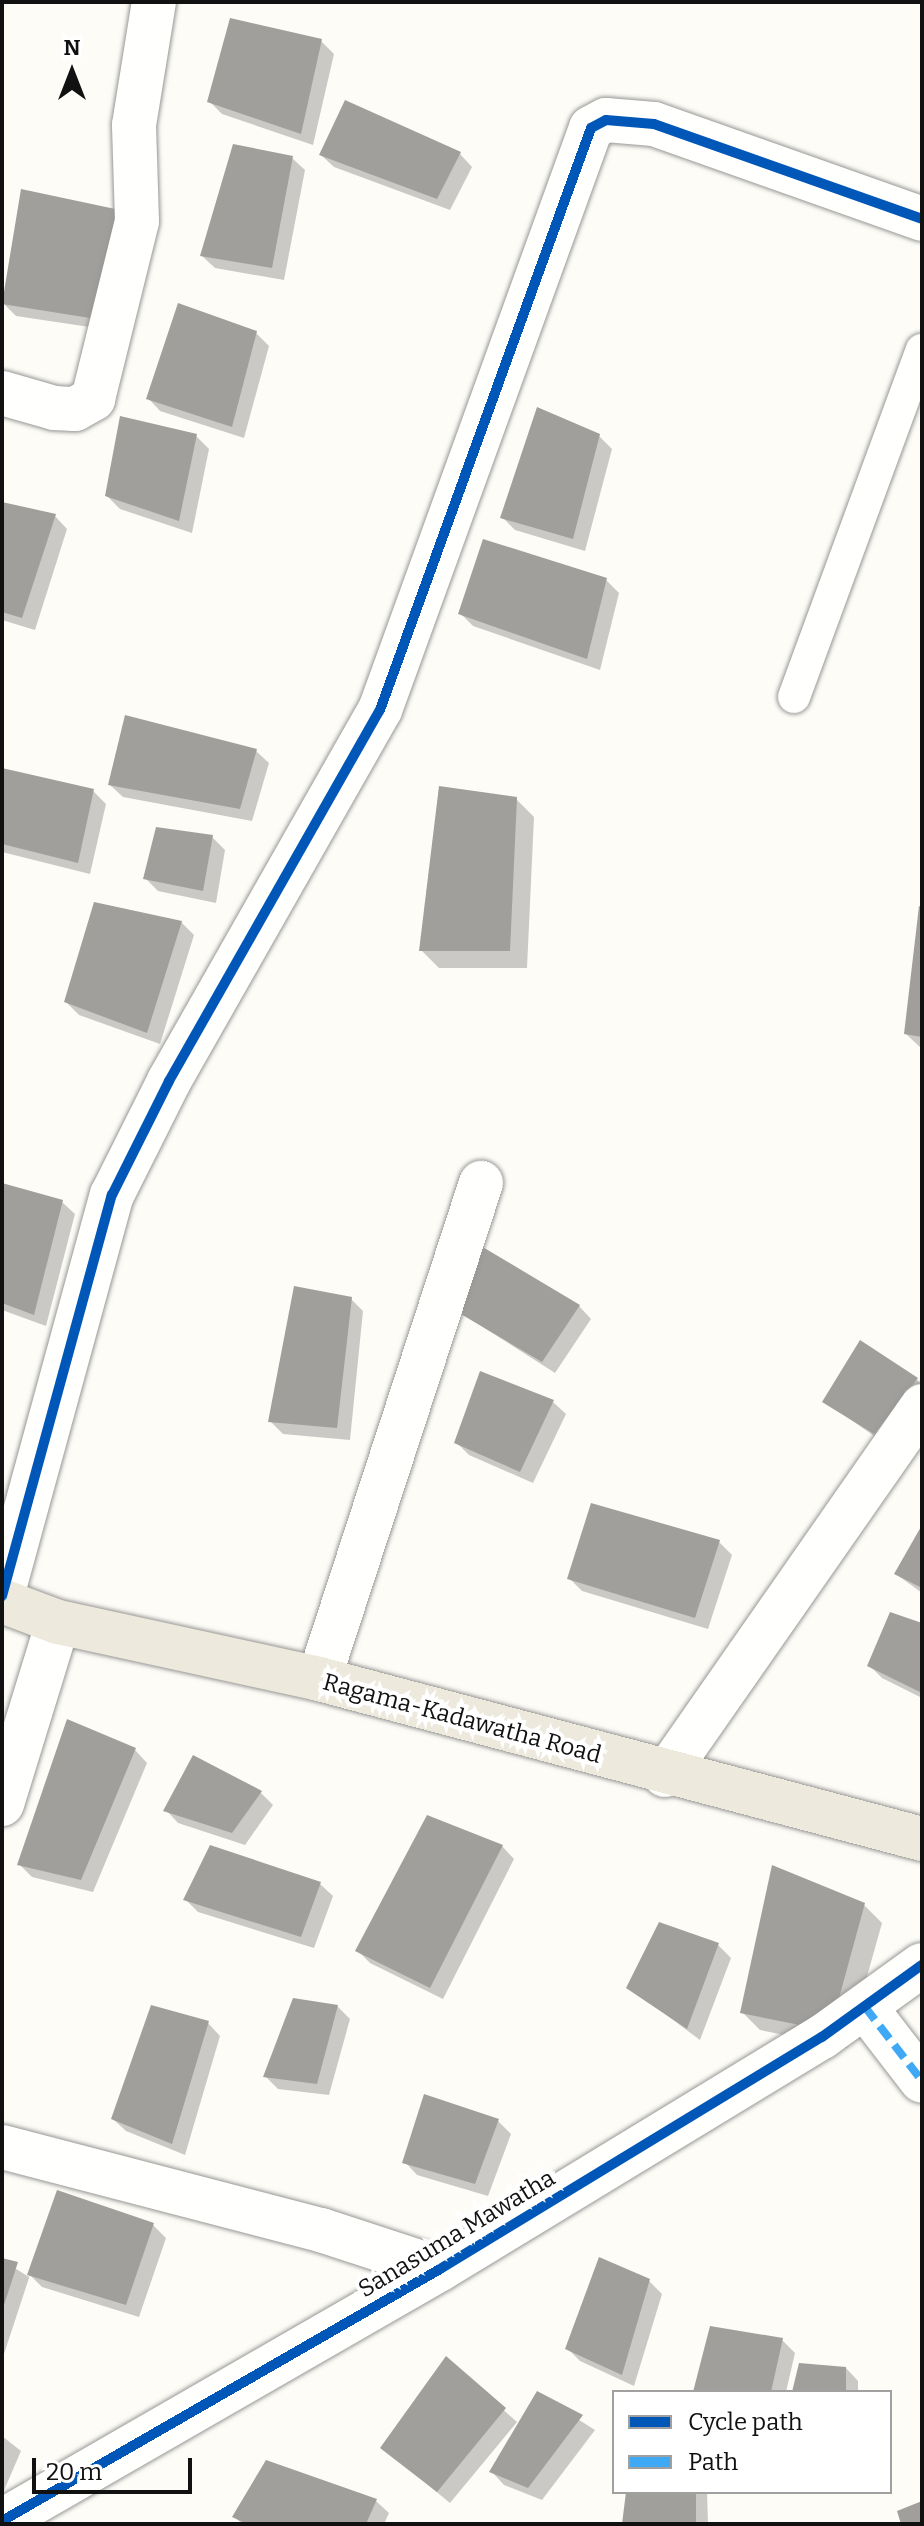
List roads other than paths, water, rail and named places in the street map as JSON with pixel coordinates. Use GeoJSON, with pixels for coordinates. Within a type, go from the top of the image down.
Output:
{"type":"FeatureCollection","features":[{"type":"Feature","properties":{"kind":"main road","name":"Ragama-Kadawatha Road"},"geometry":{"type":"LineString","coordinates":[[2,1599],[58,1622],[319,1679],[665,1775],[922,1839]]}},
{"type":"Feature","properties":{"kind":"street"},"geometry":{"type":"LineString","coordinates":[[2,393],[54,408],[75,409],[93,399],[137,221],[134,125],[154,2]]}},
{"type":"Feature","properties":{"kind":"street"},"geometry":{"type":"LineString","coordinates":[[2,1599],[112,1195],[169,1081],[380,710],[591,128],[606,120],[654,124],[922,219]]}},
{"type":"Feature","properties":{"kind":"street"},"geometry":{"type":"LineString","coordinates":[[319,1679],[481,1183]]}},
{"type":"Feature","properties":{"kind":"street"},"geometry":{"type":"LineString","coordinates":[[665,1775],[922,1406]]}},
{"type":"Feature","properties":{"kind":"street"},"geometry":{"type":"LineString","coordinates":[[2,1804],[58,1622]]}},
{"type":"Feature","properties":{"kind":"street","name":"Sanasuma Mawatha"},"geometry":{"type":"LineString","coordinates":[[2,2521],[440,2269],[865,2007],[922,1965]]}},
{"type":"Feature","properties":{"kind":"street"},"geometry":{"type":"LineString","coordinates":[[865,2007],[922,2081]]}},
{"type":"Feature","properties":{"kind":"street","name":"Sanasuma Mawatha"},"geometry":{"type":"LineString","coordinates":[[2,2147],[321,2230],[440,2269]]}},
{"type":"Feature","properties":{"kind":"lane"},"geometry":{"type":"LineString","coordinates":[[794,697],[922,350]]}}]}
